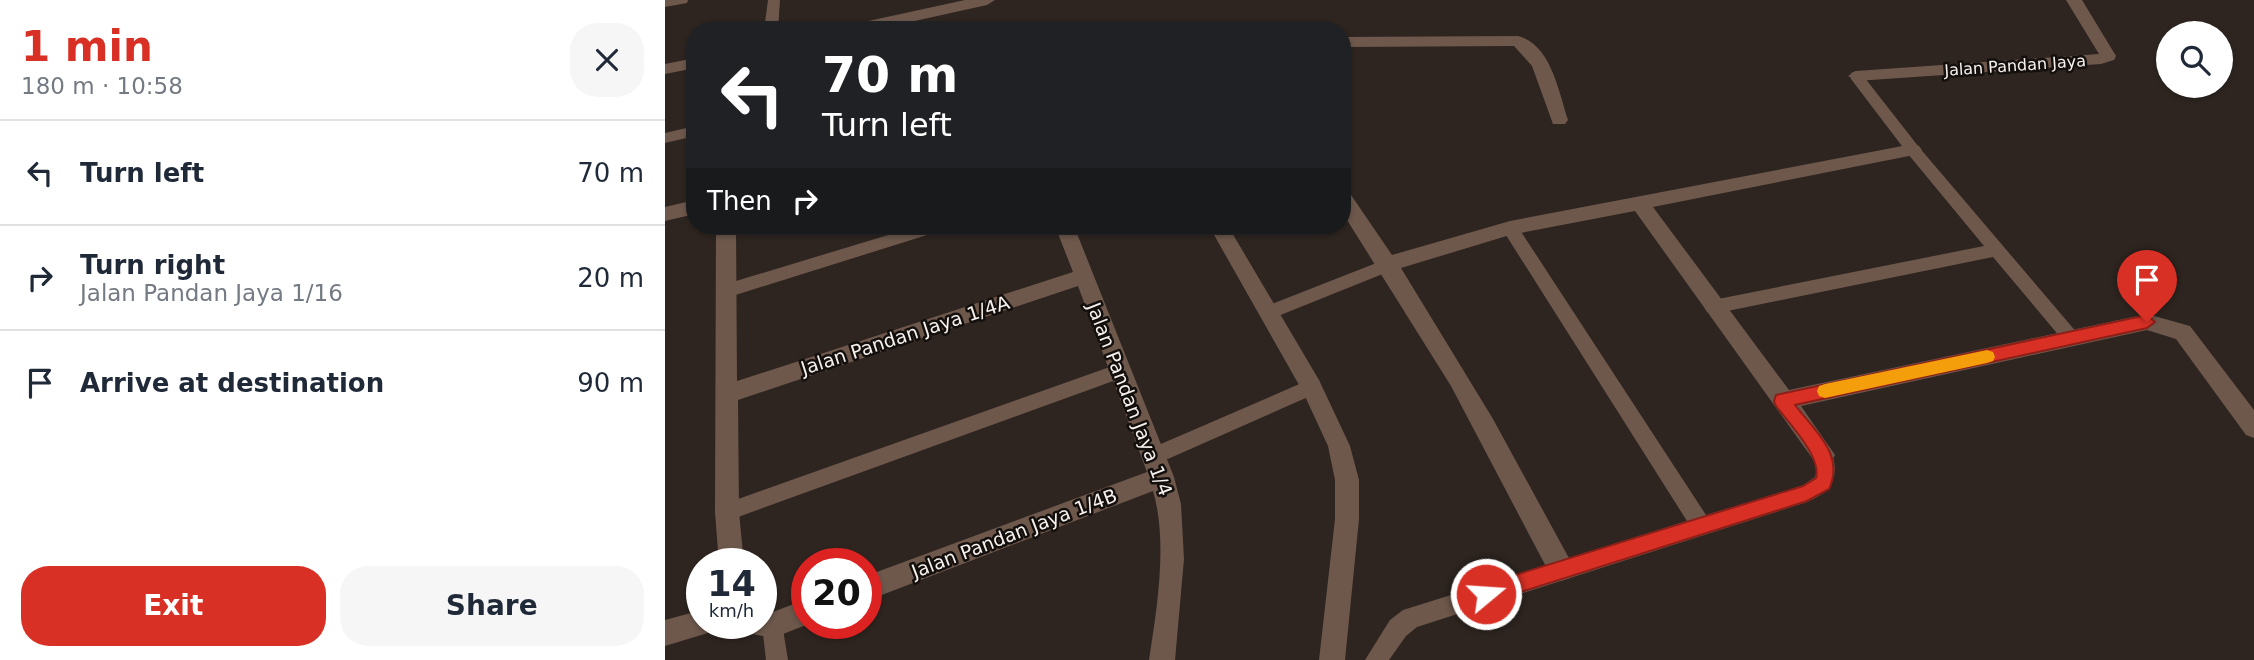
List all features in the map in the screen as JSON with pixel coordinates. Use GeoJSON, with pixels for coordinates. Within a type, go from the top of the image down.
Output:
{"type":"FeatureCollection","features":[{"type":"Feature","properties":{"kind":"street"},"geometry":{"type":"LineString","coordinates":[[891,21],[987,0]]}},
{"type":"Feature","properties":{"kind":"street","name":"Jalan Pandan Jaya"},"geometry":{"type":"LineString","coordinates":[[1856,76],[2101,60],[2108,55],[2074,0]]}},
{"type":"Feature","properties":{"kind":"street"},"geometry":{"type":"LineString","coordinates":[[1351,42],[1518,41],[1529,48],[1539,63],[1559,120]]}},
{"type":"Feature","properties":{"kind":"street"},"geometry":{"type":"LineString","coordinates":[[665,69],[686,65]]}},
{"type":"Feature","properties":{"kind":"street"},"geometry":{"type":"LineString","coordinates":[[1389,264],[1510,229],[1913,150]]}},
{"type":"Feature","properties":{"kind":"street"},"geometry":{"type":"LineString","coordinates":[[1640,203],[1823,455]]}},
{"type":"Feature","properties":{"kind":"street"},"geometry":{"type":"LineString","coordinates":[[665,214],[686,209]]}},
{"type":"Feature","properties":{"kind":"street"},"geometry":{"type":"LineString","coordinates":[[1351,210],[1442,347],[1495,440],[1561,569]]}},
{"type":"Feature","properties":{"kind":"street"},"geometry":{"type":"LineString","coordinates":[[726,235],[727,512],[730,548]]}},
{"type":"Feature","properties":{"kind":"street","name":"Jalan Pandan Jaya 1/4"},"geometry":{"type":"LineString","coordinates":[[1068,235],[1158,467],[1169,504],[1172,532],[1167,626],[1162,660]]}},
{"type":"Feature","properties":{"kind":"street"},"geometry":{"type":"LineString","coordinates":[[1223,235],[1311,387],[1339,446],[1347,480],[1347,519],[1332,660]]}},
{"type":"Feature","properties":{"kind":"street","name":"Jalan Pandan Jaya 1/4A"},"geometry":{"type":"LineString","coordinates":[[727,394],[1084,276]]}},
{"type":"Feature","properties":{"kind":"street"},"geometry":{"type":"LineString","coordinates":[[1782,401],[2147,322],[2183,332],[2254,428]]}},
{"type":"Feature","properties":{"kind":"street","name":"Jalan Pandan Jaya 1/4B"},"geometry":{"type":"LineString","coordinates":[[882,582],[1158,467]]}},
{"type":"Feature","properties":{"kind":"street"},"geometry":{"type":"LineString","coordinates":[[665,633],[686,627]]}},
{"type":"Feature","properties":{"kind":"lane"},"geometry":{"type":"LineString","coordinates":[[665,3],[682,0]]}},
{"type":"Feature","properties":{"kind":"lane"},"geometry":{"type":"LineString","coordinates":[[772,21],[774,0]]}},
{"type":"Feature","properties":{"kind":"lane"},"geometry":{"type":"LineString","coordinates":[[1856,76],[1913,150],[2072,339]]}},
{"type":"Feature","properties":{"kind":"lane"},"geometry":{"type":"LineString","coordinates":[[665,138],[686,133]]}},
{"type":"Feature","properties":{"kind":"lane"},"geometry":{"type":"LineString","coordinates":[[1510,229],[1702,526]]}},
{"type":"Feature","properties":{"kind":"lane"},"geometry":{"type":"LineString","coordinates":[[726,291],[908,235]]}},
{"type":"Feature","properties":{"kind":"lane"},"geometry":{"type":"LineString","coordinates":[[1713,307],[1997,250]]}},
{"type":"Feature","properties":{"kind":"lane"},"geometry":{"type":"LineString","coordinates":[[1268,313],[1389,264]]}},
{"type":"Feature","properties":{"kind":"lane"},"geometry":{"type":"LineString","coordinates":[[727,512],[1121,371]]}},
{"type":"Feature","properties":{"kind":"lane"},"geometry":{"type":"LineString","coordinates":[[1158,467],[1311,387]]}},
{"type":"Feature","properties":{"kind":"lane"},"geometry":{"type":"LineString","coordinates":[[1376,660],[1398,628],[1411,618],[1807,493],[1823,483],[1827,469],[1823,455]]}},
{"type":"Feature","properties":{"kind":"lane"},"geometry":{"type":"LineString","coordinates":[[768,639],[777,660]]}},
{"type":"Feature","properties":{"kind":"slow traffic"},"geometry":{"type":"LineString","coordinates":[[1825,391],[1987,357]]}},
{"type":"Feature","properties":{"kind":"route"},"geometry":{"type":"LineString","coordinates":[[1486,594],[1807,493],[1823,483],[1827,469],[1823,455],[1782,401],[2147,322]]}}]}
